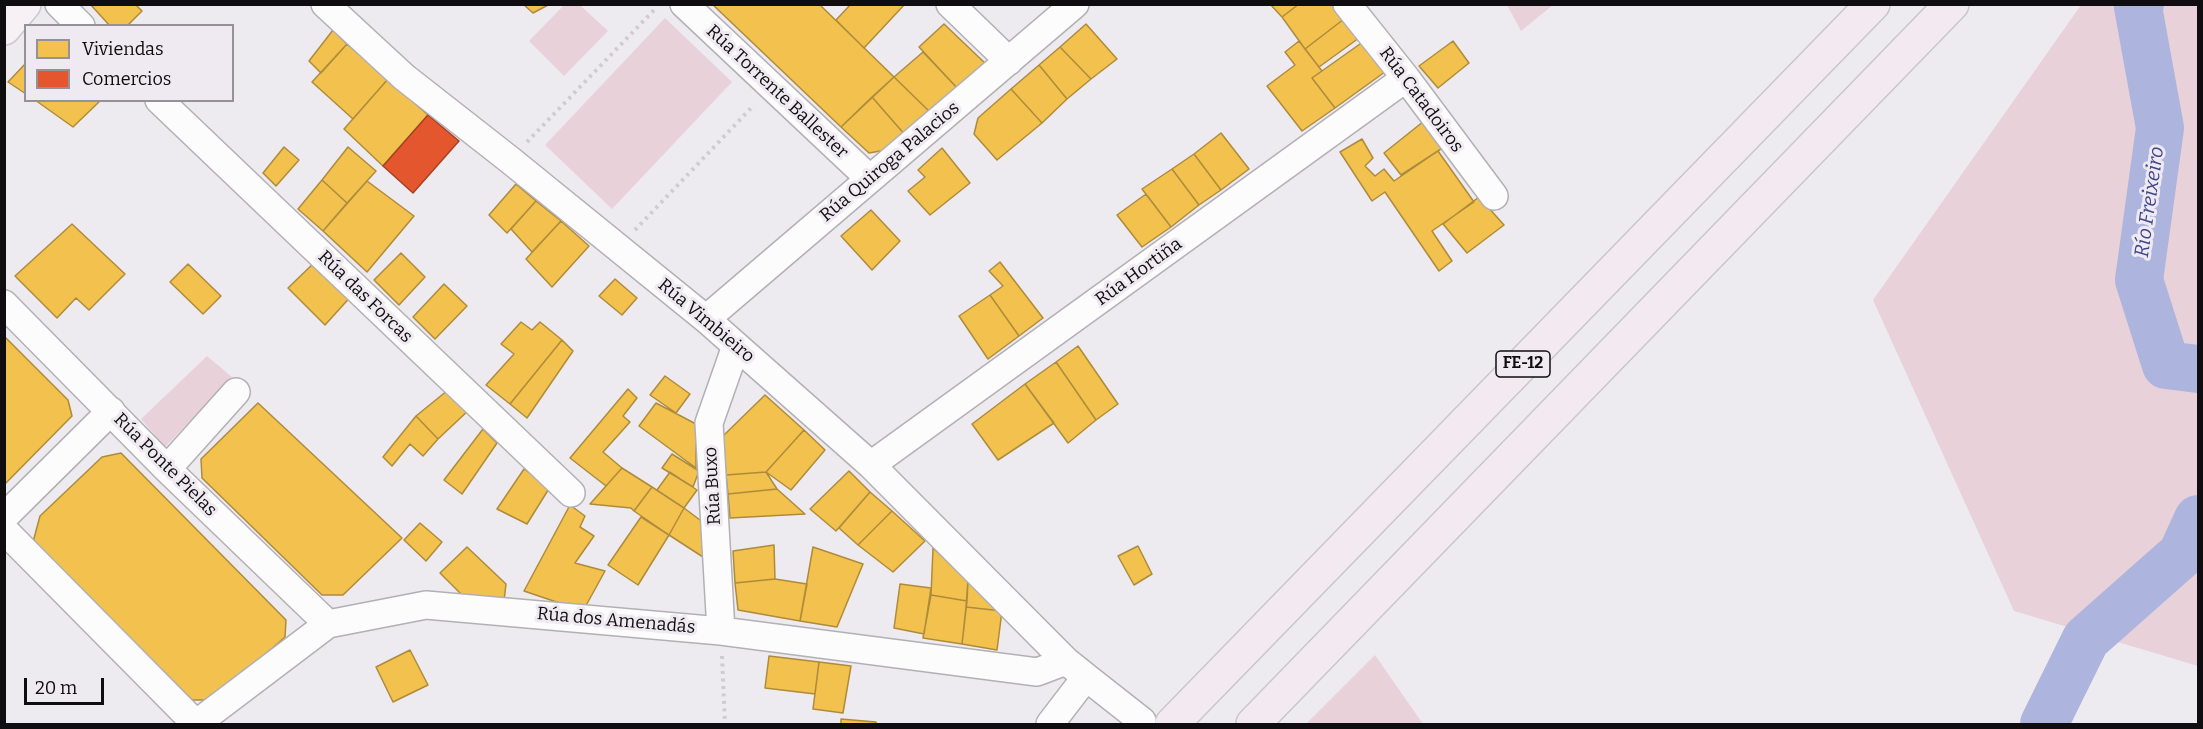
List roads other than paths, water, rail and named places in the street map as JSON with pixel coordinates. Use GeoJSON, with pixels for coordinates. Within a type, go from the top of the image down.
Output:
{"type":"FeatureCollection","features":[{"type":"Feature","properties":{"kind":"highway","name":"FE-12"},"geometry":{"type":"LineString","coordinates":[[1157,723],[1873,4]]}},
{"type":"Feature","properties":{"kind":"highway"},"geometry":{"type":"LineString","coordinates":[[1253,724],[1952,4]]}},
{"type":"Feature","properties":{"kind":"main road"},"geometry":{"type":"LineString","coordinates":[[4,28],[24,4]]}},
{"type":"Feature","properties":{"kind":"street"},"geometry":{"type":"LineString","coordinates":[[59,4],[79,24]]}},
{"type":"Feature","properties":{"kind":"street","name":"Rúa Vimbieiro"},"geometry":{"type":"LineString","coordinates":[[325,4],[404,77],[706,319],[871,465],[1076,669],[1157,723]]}},
{"type":"Feature","properties":{"kind":"street","name":"Rúa Torrente Ballester"},"geometry":{"type":"LineString","coordinates":[[684,4],[870,179]]}},
{"type":"Feature","properties":{"kind":"street"},"geometry":{"type":"LineString","coordinates":[[950,4],[1009,61]]}},
{"type":"Feature","properties":{"kind":"street","name":"Rúa Quiroga Palacios"},"geometry":{"type":"LineString","coordinates":[[706,319],[1075,4]]}},
{"type":"Feature","properties":{"kind":"street","name":"Rúa Catadoiros"},"geometry":{"type":"LineString","coordinates":[[1347,4],[1406,78],[1494,196]]}},
{"type":"Feature","properties":{"kind":"street","name":"Rúa Hortiña"},"geometry":{"type":"LineString","coordinates":[[871,465],[1406,78]]}},
{"type":"Feature","properties":{"kind":"street","name":"Rúa das Forcas"},"geometry":{"type":"LineString","coordinates":[[161,102],[571,493]]}},
{"type":"Feature","properties":{"kind":"street","name":"Rúa Ponte Pielas"},"geometry":{"type":"LineString","coordinates":[[4,304],[167,469],[328,624]]}},
{"type":"Feature","properties":{"kind":"street","name":"Rúa Buxo"},"geometry":{"type":"LineString","coordinates":[[721,631],[709,423],[736,346]]}},
{"type":"Feature","properties":{"kind":"street"},"geometry":{"type":"LineString","coordinates":[[167,469],[236,392]]}},
{"type":"Feature","properties":{"kind":"street"},"geometry":{"type":"LineString","coordinates":[[4,517],[111,411]]}},
{"type":"Feature","properties":{"kind":"street"},"geometry":{"type":"LineString","coordinates":[[4,530],[196,724]]}},
{"type":"Feature","properties":{"kind":"street","name":"Rúa dos Amenadás"},"geometry":{"type":"LineString","coordinates":[[196,724],[328,624],[426,604],[721,631],[1037,672],[1076,669]]}},
{"type":"Feature","properties":{"kind":"street"},"geometry":{"type":"LineString","coordinates":[[1050,724],[1076,669]]}},
{"type":"Feature","properties":{"kind":"waterway","name":"Río Freixeiro"},"geometry":{"type":"LineString","coordinates":[[2140,4],[2138,7],[2160,128],[2139,280],[2166,365],[2198,369]]}},
{"type":"Feature","properties":{"kind":"waterway","name":"Río Freixeiro"},"geometry":{"type":"LineString","coordinates":[[2044,724],[2086,639],[2182,554],[2198,519]]}}]}
